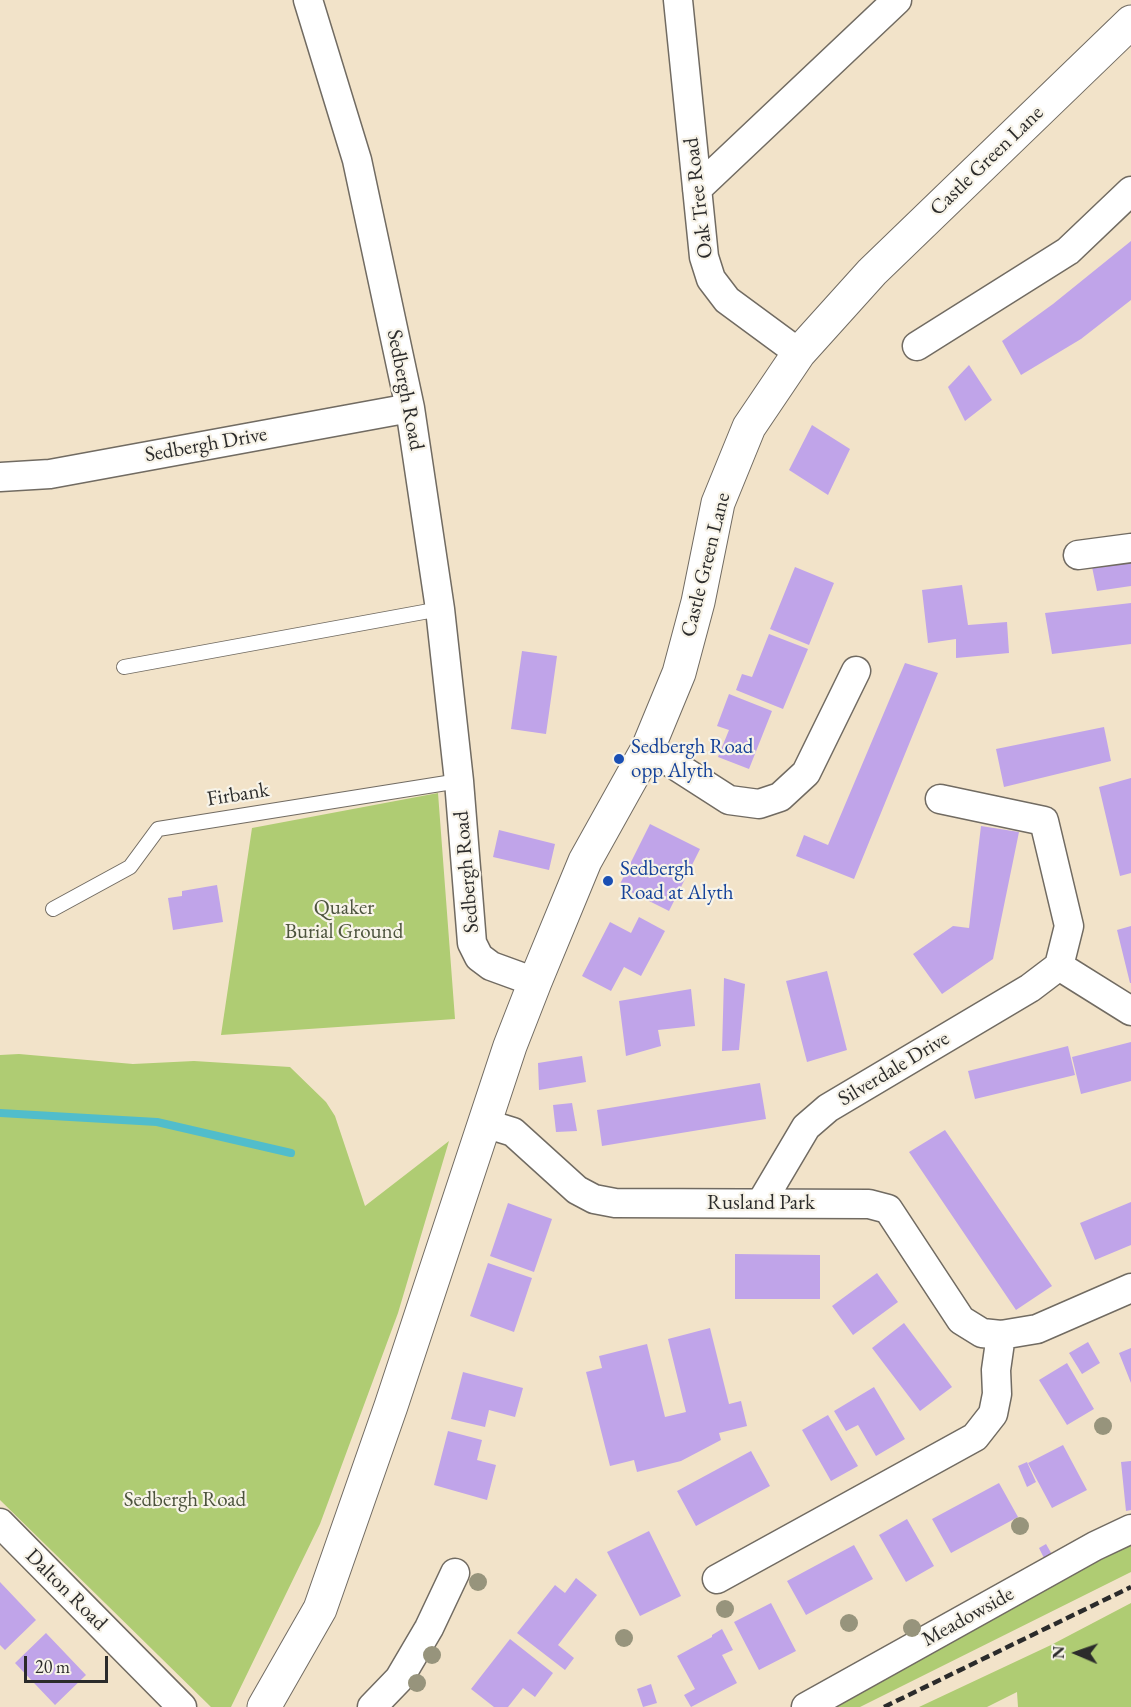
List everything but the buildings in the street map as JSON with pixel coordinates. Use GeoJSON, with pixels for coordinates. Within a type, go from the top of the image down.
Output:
{"type":"FeatureCollection","features":[{"type":"Feature","properties":{"kind":"highway","name":"Castle Green Lane"},"geometry":{"type":"LineString","coordinates":[[535,982],[585,861],[648,748],[679,673],[698,602],[718,502],[749,427],[799,353],[872,272],[1131,22]]}},
{"type":"Feature","properties":{"kind":"highway"},"geometry":{"type":"LineString","coordinates":[[264,1707],[320,1609],[391,1406],[510,1046],[535,982]]}},
{"type":"Feature","properties":{"kind":"street","name":"Sedbergh Road"},"geometry":{"type":"LineString","coordinates":[[308,0],[357,160],[410,408],[440,609],[459,781],[472,943],[479,957],[491,966],[535,982]]}},
{"type":"Feature","properties":{"kind":"street","name":"Oak Tree Road"},"geometry":{"type":"LineString","coordinates":[[678,0],[704,257],[711,279],[727,300],[799,353]]}},
{"type":"Feature","properties":{"kind":"street"},"geometry":{"type":"LineString","coordinates":[[697,189],[897,0]]}},
{"type":"Feature","properties":{"kind":"street"},"geometry":{"type":"LineString","coordinates":[[917,346],[1068,251],[1131,191]]}},
{"type":"Feature","properties":{"kind":"street","name":"Sedbergh Drive"},"geometry":{"type":"LineString","coordinates":[[0,477],[50,474],[410,408]]}},
{"type":"Feature","properties":{"kind":"street"},"geometry":{"type":"LineString","coordinates":[[1078,555],[1131,548]]}},
{"type":"Feature","properties":{"kind":"street"},"geometry":{"type":"LineString","coordinates":[[648,748],[729,800],[759,804],[780,797],[806,773],[856,671]]}},
{"type":"Feature","properties":{"kind":"street"},"geometry":{"type":"LineString","coordinates":[[940,799],[1044,821],[1069,926],[1059,966],[1131,1011]]}},
{"type":"Feature","properties":{"kind":"street","name":"Silverdale Drive"},"geometry":{"type":"LineString","coordinates":[[760,1203],[806,1127],[828,1108],[1030,988],[1059,966]]}},
{"type":"Feature","properties":{"kind":"street","name":"Rusland Park"},"geometry":{"type":"LineString","coordinates":[[484,1123],[513,1132],[577,1190],[594,1198],[615,1203],[869,1204],[888,1209],[961,1320],[982,1333],[1001,1335],[1037,1329],[1131,1288]]}},
{"type":"Feature","properties":{"kind":"street"},"geometry":{"type":"LineString","coordinates":[[717,1579],[975,1437],[993,1414],[998,1394],[996,1370],[1001,1335]]}},
{"type":"Feature","properties":{"kind":"street","name":"Dalton Road"},"geometry":{"type":"LineString","coordinates":[[0,1523],[182,1707]]}},
{"type":"Feature","properties":{"kind":"street","name":"Meadowside"},"geometry":{"type":"LineString","coordinates":[[806,1707],[1095,1546],[1131,1529]]}},
{"type":"Feature","properties":{"kind":"street"},"geometry":{"type":"LineString","coordinates":[[372,1707],[399,1678],[429,1628],[455,1573]]}},
{"type":"Feature","properties":{"kind":"lane"},"geometry":{"type":"LineString","coordinates":[[124,667],[440,609]]}},
{"type":"Feature","properties":{"kind":"lane","name":"Firbank"},"geometry":{"type":"LineString","coordinates":[[53,909],[130,867],[158,829],[459,781]]}},
{"type":"Feature","properties":{"kind":"green space","name":"Quaker Burial Ground"},"geometry":{"type":"Polygon","coordinates":[[[438,793],[455,1019],[221,1035],[252,828],[438,793]]]}},
{"type":"Feature","properties":{"kind":"green space"},"geometry":{"type":"Polygon","coordinates":[[[19,1054],[133,1064],[194,1061],[290,1067],[326,1102],[335,1116],[365,1206],[449,1141],[398,1313],[320,1524],[231,1707],[211,1707],[0,1500],[0,1055],[19,1054]]]}},
{"type":"Feature","properties":{"kind":"green space"},"geometry":{"type":"Polygon","coordinates":[[[1131,1542],[1131,1572],[860,1707],[826,1707],[1131,1542]]]}},
{"type":"Feature","properties":{"kind":"green space"},"geometry":{"type":"Polygon","coordinates":[[[1131,1603],[1131,1707],[1018,1707],[1017,1692],[987,1707],[919,1707],[1051,1645],[1131,1603]]]}},
{"type":"Feature","properties":{"kind":"waterway"},"geometry":{"type":"LineString","coordinates":[[0,1113],[157,1122],[291,1153]]}},
{"type":"Feature","properties":{"kind":"railway"},"geometry":{"type":"LineString","coordinates":[[884,1707],[1131,1587]]}},
{"type":"Feature","properties":{"kind":"place","name":"Sedbergh Road opp Alyth"},"geometry":{"type":"Point","coordinates":[619,759]}},
{"type":"Feature","properties":{"kind":"place","name":"Sedbergh Road at Alyth"},"geometry":{"type":"Point","coordinates":[608,881]}}]}
